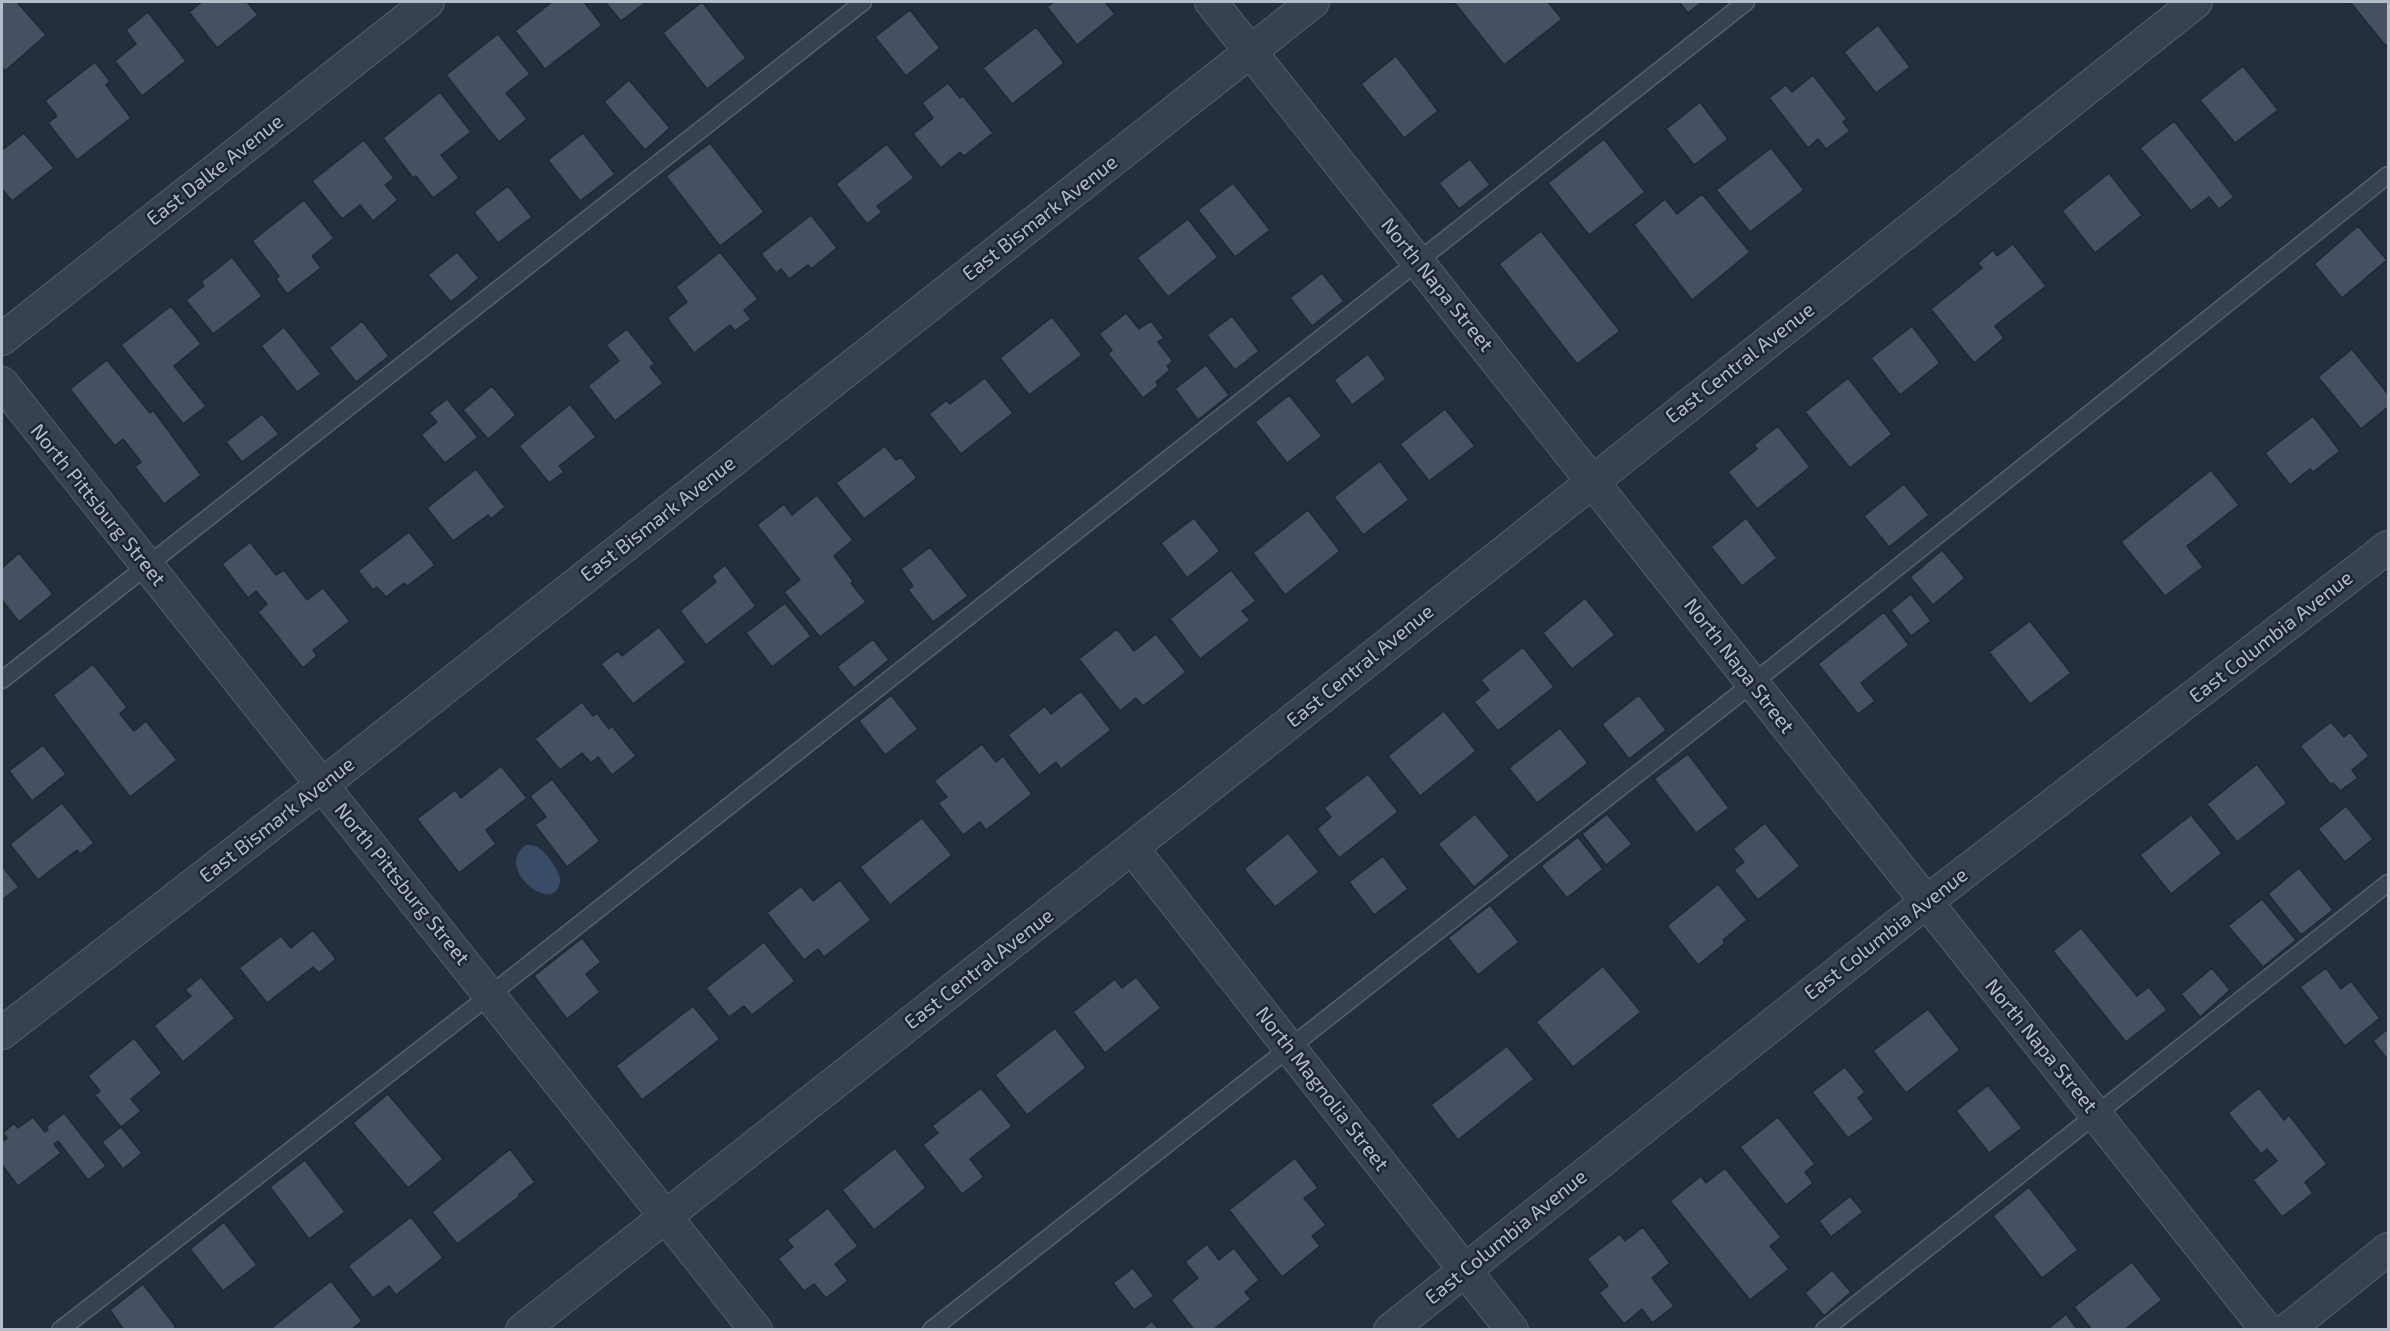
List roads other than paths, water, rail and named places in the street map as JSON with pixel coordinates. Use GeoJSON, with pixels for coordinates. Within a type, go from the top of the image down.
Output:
{"type":"FeatureCollection","features":[{"type":"Feature","properties":{"kind":"street","name":"East Dalke Avenue"},"geometry":{"type":"LineString","coordinates":[[2,339],[428,2]]}},
{"type":"Feature","properties":{"kind":"street","name":"North Napa Street"},"geometry":{"type":"LineString","coordinates":[[1211,2],[1593,479],[1926,902],[2267,1329]]}},
{"type":"Feature","properties":{"kind":"street","name":"East Bismark Avenue"},"geometry":{"type":"LineString","coordinates":[[2,1033],[322,784],[1313,2]]}},
{"type":"Feature","properties":{"kind":"street","name":"East Central Avenue"},"geometry":{"type":"LineString","coordinates":[[522,1329],[1132,848],[1593,479],[2196,2]]}},
{"type":"Feature","properties":{"kind":"street","name":"North Pittsburg Street"},"geometry":{"type":"LineString","coordinates":[[2,383],[756,1329]]}},
{"type":"Feature","properties":{"kind":"street","name":"East Columbia Avenue"},"geometry":{"type":"LineString","coordinates":[[1390,1329],[1926,902],[2388,547]]}},
{"type":"Feature","properties":{"kind":"street","name":"North Magnolia Street"},"geometry":{"type":"LineString","coordinates":[[1132,848],[1512,1329]]}},
{"type":"Feature","properties":{"kind":"street"},"geometry":{"type":"LineString","coordinates":[[2287,1329],[2388,1249]]}},
{"type":"Feature","properties":{"kind":"lane"},"geometry":{"type":"LineString","coordinates":[[2,680],[863,2]]}},
{"type":"Feature","properties":{"kind":"lane"},"geometry":{"type":"LineString","coordinates":[[60,1329],[490,995],[1746,2]]}},
{"type":"Feature","properties":{"kind":"lane"},"geometry":{"type":"LineString","coordinates":[[931,1329],[1753,683],[2388,175]]}},
{"type":"Feature","properties":{"kind":"lane"},"geometry":{"type":"LineString","coordinates":[[1824,1329],[2388,883]]}},
{"type":"Feature","properties":{"kind":"water"},"geometry":{"type":"Polygon","coordinates":[[[526,845],[539,848],[553,864],[560,879],[555,892],[547,894],[537,892],[520,876],[516,865],[518,855],[526,845]]]}}]}
